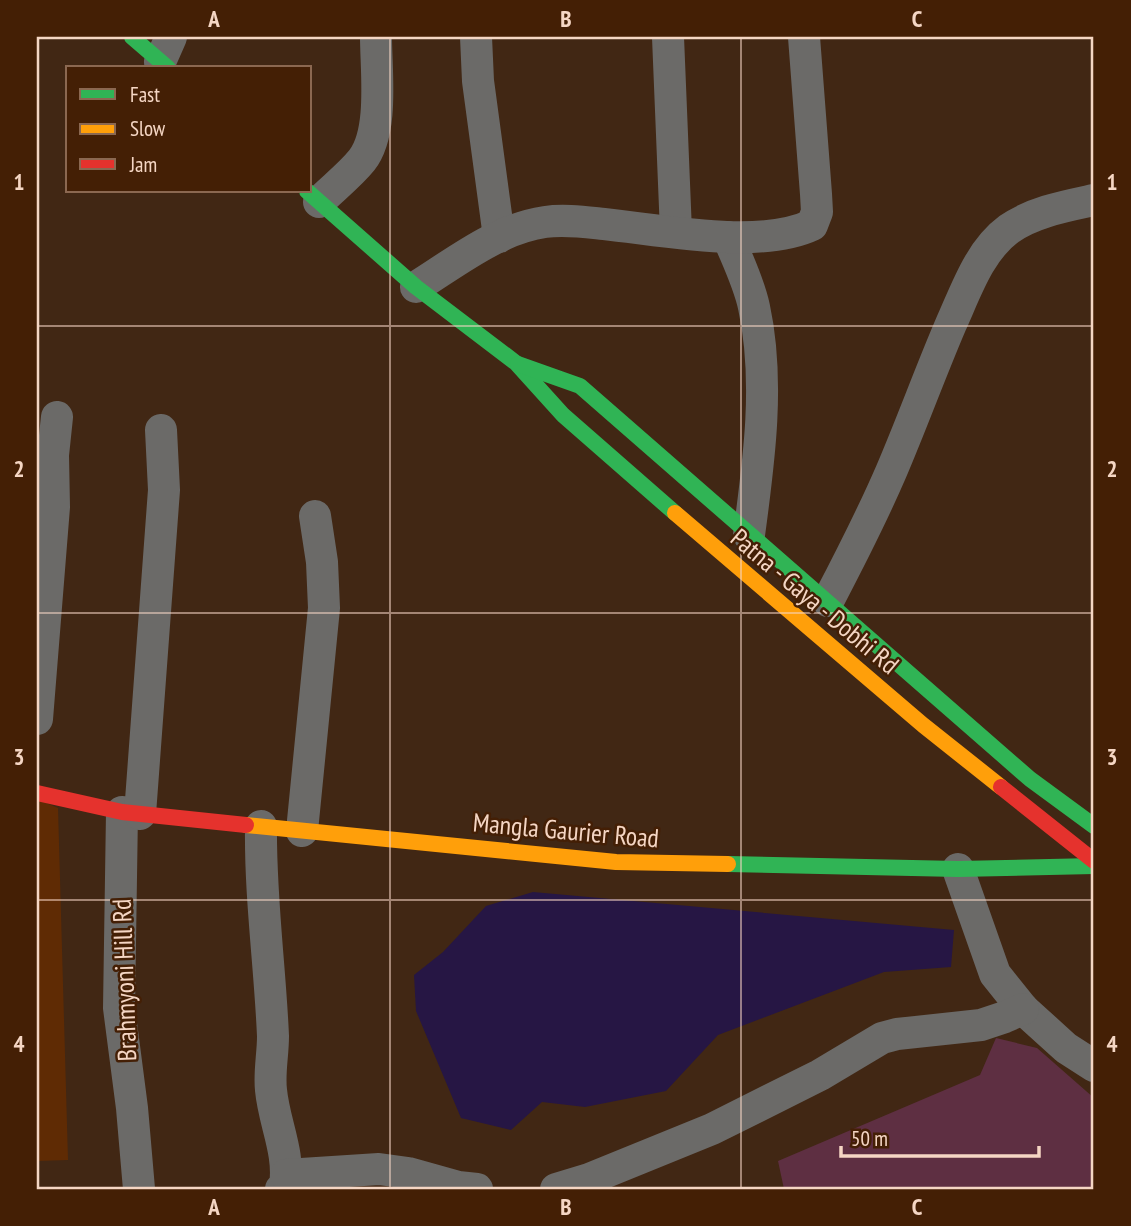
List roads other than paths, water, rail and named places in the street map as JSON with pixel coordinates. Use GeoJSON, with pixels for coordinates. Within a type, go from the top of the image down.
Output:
{"type":"FeatureCollection","features":[{"type":"Feature","properties":{"kind":"main road"},"geometry":{"type":"LineString","coordinates":[[132,37],[166,56]]}},
{"type":"Feature","properties":{"kind":"main road","name":"Patna - Gaya - Dobhi Rd"},"geometry":{"type":"LineString","coordinates":[[313,196],[416,287],[516,363],[563,415],[922,725],[1094,861]]}},
{"type":"Feature","properties":{"kind":"main road","name":"Patna - Gaya - Dobhi Rd"},"geometry":{"type":"LineString","coordinates":[[516,363],[580,386],[1030,779],[1094,826]]}},
{"type":"Feature","properties":{"kind":"main road","name":"Mangla Gaurier Road"},"geometry":{"type":"LineString","coordinates":[[37,793],[131,813],[616,862],[958,869],[1094,866]]}},
{"type":"Feature","properties":{"kind":"street"},"geometry":{"type":"LineString","coordinates":[[313,196],[363,159],[370,144],[377,102],[376,37]]}},
{"type":"Feature","properties":{"kind":"street"},"geometry":{"type":"LineString","coordinates":[[476,37],[478,81],[499,237]]}},
{"type":"Feature","properties":{"kind":"street"},"geometry":{"type":"LineString","coordinates":[[668,37],[676,232]]}},
{"type":"Feature","properties":{"kind":"street"},"geometry":{"type":"LineString","coordinates":[[416,287],[483,245],[545,222],[586,222],[728,237],[797,232],[812,225],[817,212],[804,37]]}},
{"type":"Feature","properties":{"kind":"street"},"geometry":{"type":"LineString","coordinates":[[828,601],[870,519],[935,362],[984,254],[1009,229],[1026,220],[1063,206],[1094,200]]}},
{"type":"Feature","properties":{"kind":"street"},"geometry":{"type":"LineString","coordinates":[[728,237],[754,304],[760,352],[761,450],[749,535]]}},
{"type":"Feature","properties":{"kind":"street"},"geometry":{"type":"LineString","coordinates":[[37,719],[54,507],[53,455],[57,416]]}},
{"type":"Feature","properties":{"kind":"street","name":"Brahmyoni Hill Rd"},"geometry":{"type":"LineString","coordinates":[[139,1189],[119,1008],[131,813],[164,491],[161,430]]}},
{"type":"Feature","properties":{"kind":"street"},"geometry":{"type":"LineString","coordinates":[[302,831],[324,608],[322,562],[315,516]]}},
{"type":"Feature","properties":{"kind":"street"},"geometry":{"type":"LineString","coordinates":[[261,826],[262,904],[273,1040],[271,1094],[286,1160],[284,1182],[379,1168],[477,1189]]}},
{"type":"Feature","properties":{"kind":"street"},"geometry":{"type":"LineString","coordinates":[[958,869],[995,975],[1023,1009],[1066,1048],[1094,1066]]}},
{"type":"Feature","properties":{"kind":"street"},"geometry":{"type":"LineString","coordinates":[[557,1189],[589,1179],[712,1129],[820,1075],[882,1038],[981,1025],[1023,1009]]}}]}
